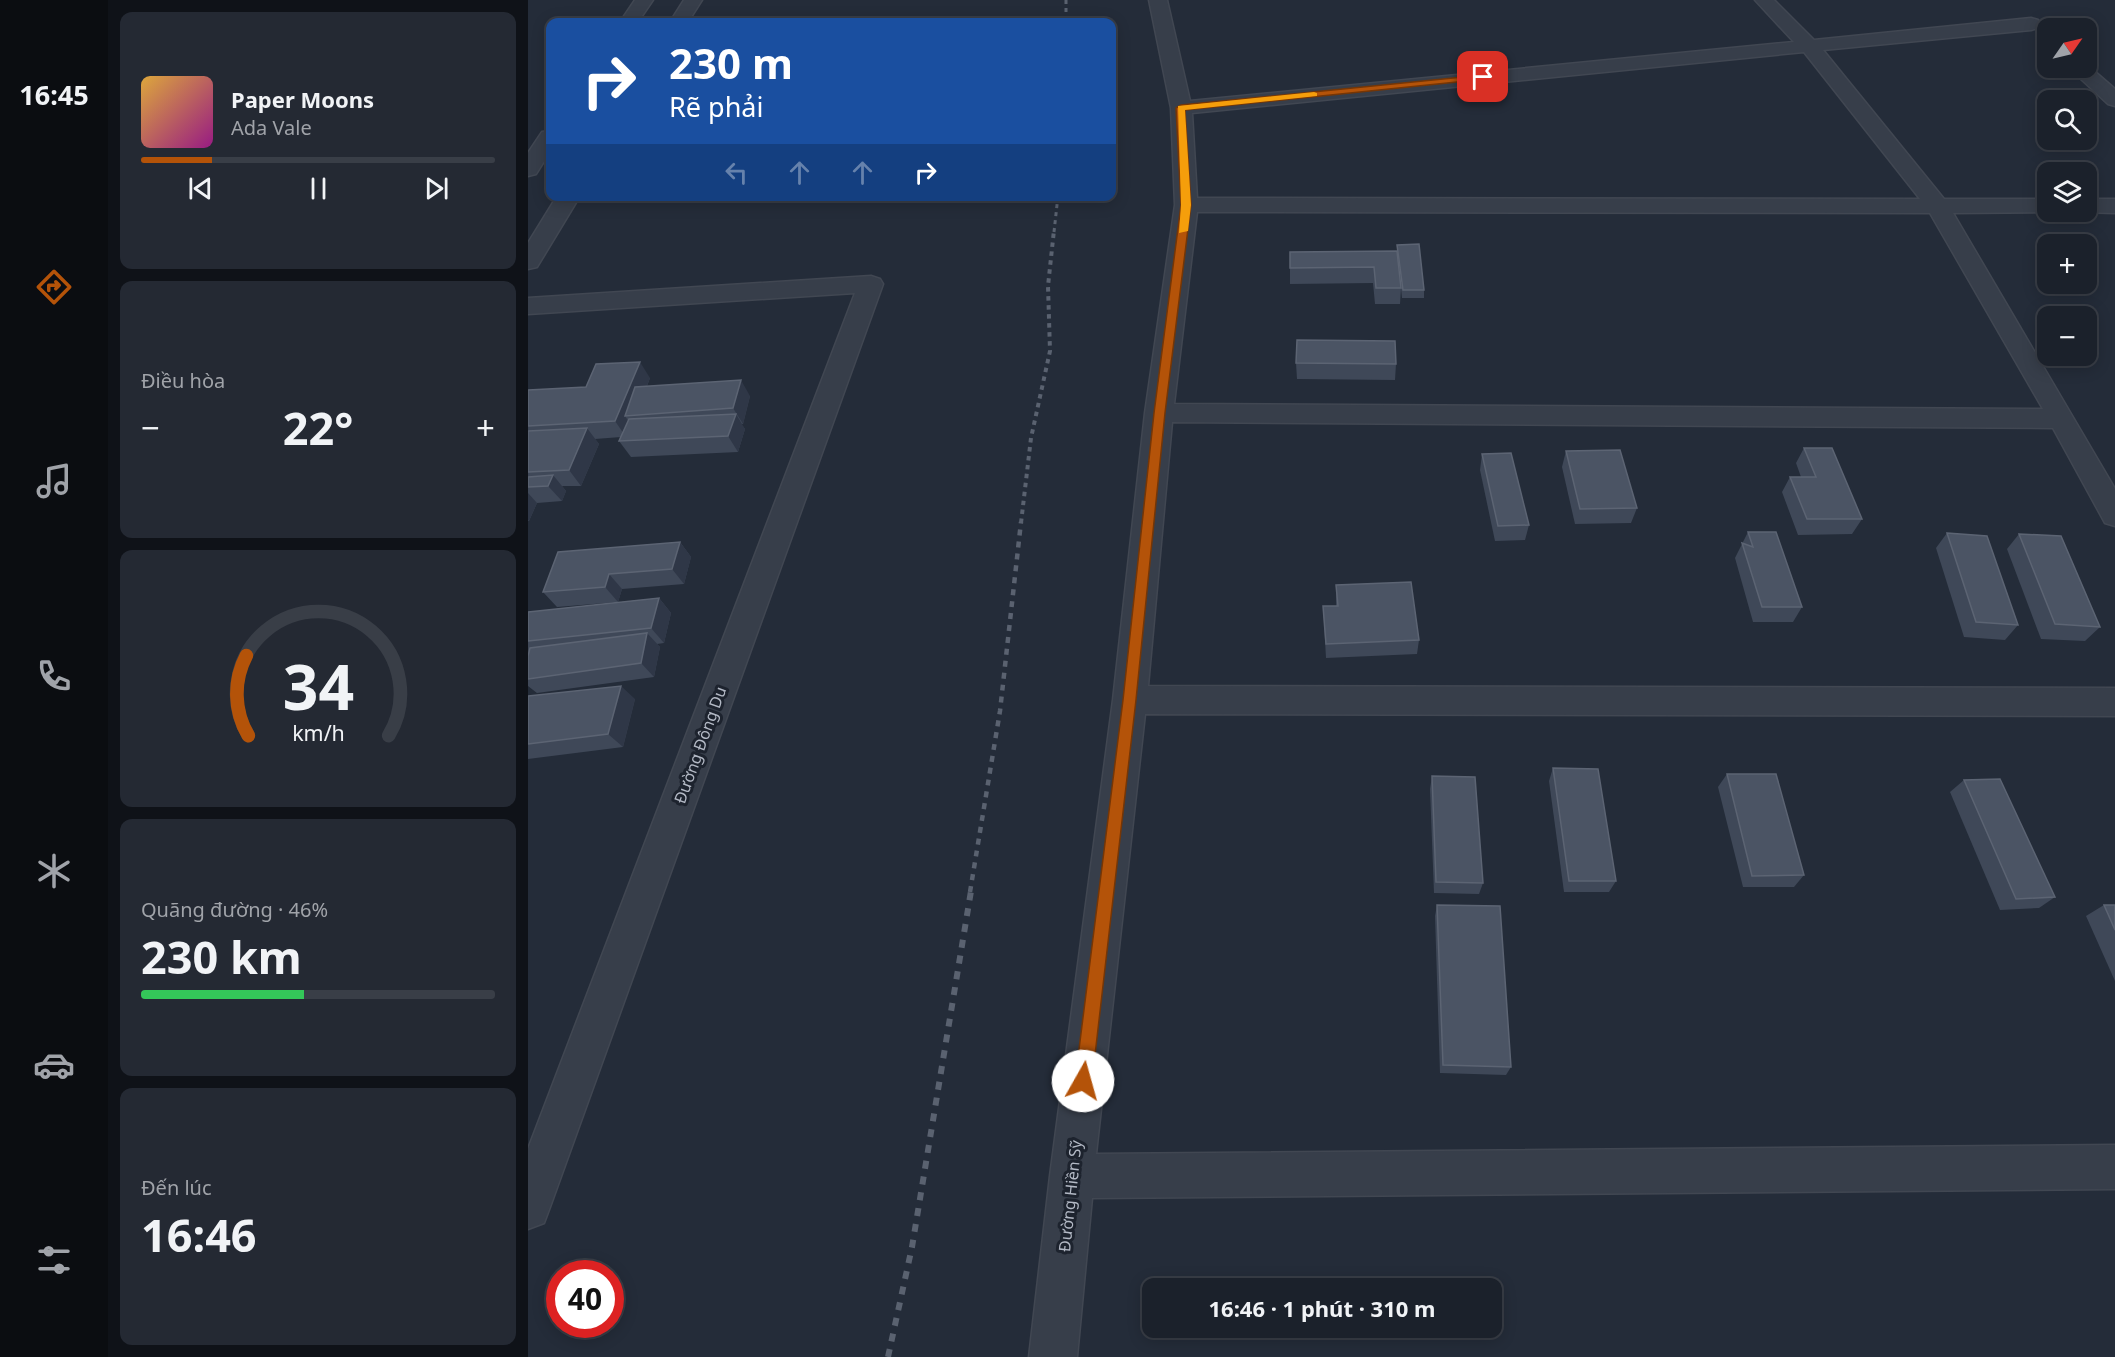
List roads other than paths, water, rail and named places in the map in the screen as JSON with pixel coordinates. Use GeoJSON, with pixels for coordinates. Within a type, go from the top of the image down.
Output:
{"type":"FeatureCollection","features":[{"type":"Feature","properties":{"kind":"street"},"geometry":{"type":"LineString","coordinates":[[632,18],[644,0]]}},
{"type":"Feature","properties":{"kind":"street"},"geometry":{"type":"LineString","coordinates":[[682,18],[693,0]]}},
{"type":"Feature","properties":{"kind":"street","name":"Đường Hiền Sỹ"},"geometry":{"type":"LineString","coordinates":[[1053,1357],[1072,1176],[1130,700],[1159,413],[1186,205],[1181,108],[1158,0]]}},
{"type":"Feature","properties":{"kind":"street"},"geometry":{"type":"LineString","coordinates":[[1764,0],[1808,45],[1937,205],[2062,419],[2115,515]]}},
{"type":"Feature","properties":{"kind":"street"},"geometry":{"type":"LineString","coordinates":[[2009,6],[2037,29]]}},
{"type":"Feature","properties":{"kind":"street"},"geometry":{"type":"LineString","coordinates":[[1181,108],[2031,24]]}},
{"type":"Feature","properties":{"kind":"street"},"geometry":{"type":"LineString","coordinates":[[2090,78],[2115,100]]}},
{"type":"Feature","properties":{"kind":"street"},"geometry":{"type":"LineString","coordinates":[[528,169],[546,142]]}},
{"type":"Feature","properties":{"kind":"street"},"geometry":{"type":"LineString","coordinates":[[528,262],[566,201]]}},
{"type":"Feature","properties":{"kind":"street"},"geometry":{"type":"LineString","coordinates":[[1186,205],[2037,206]]}},
{"type":"Feature","properties":{"kind":"street"},"geometry":{"type":"LineString","coordinates":[[2097,206],[2115,206]]}},
{"type":"Feature","properties":{"kind":"street","name":"Đường Đông Du"},"geometry":{"type":"LineString","coordinates":[[528,306],[871,284],[528,1207]]}},
{"type":"Feature","properties":{"kind":"street"},"geometry":{"type":"LineString","coordinates":[[1159,413],[2062,419]]}},
{"type":"Feature","properties":{"kind":"street"},"geometry":{"type":"LineString","coordinates":[[1130,700],[2115,702]]}},
{"type":"Feature","properties":{"kind":"street"},"geometry":{"type":"LineString","coordinates":[[1072,1176],[2115,1167]]}},
{"type":"Feature","properties":{"kind":"railway"},"geometry":{"type":"LineString","coordinates":[[1066,0],[1066,18]]}},
{"type":"Feature","properties":{"kind":"railway"},"geometry":{"type":"LineString","coordinates":[[1054,232],[1057,201]]}},
{"type":"Feature","properties":{"kind":"railway"},"geometry":{"type":"LineString","coordinates":[[1021,523],[1031,438],[1050,351],[1048,286],[1054,230]]}},
{"type":"Feature","properties":{"kind":"railway"},"geometry":{"type":"LineString","coordinates":[[970,892],[1000,711],[1021,522]]}},
{"type":"Feature","properties":{"kind":"railway"},"geometry":{"type":"LineString","coordinates":[[888,1357],[912,1247],[971,891]]}}]}
